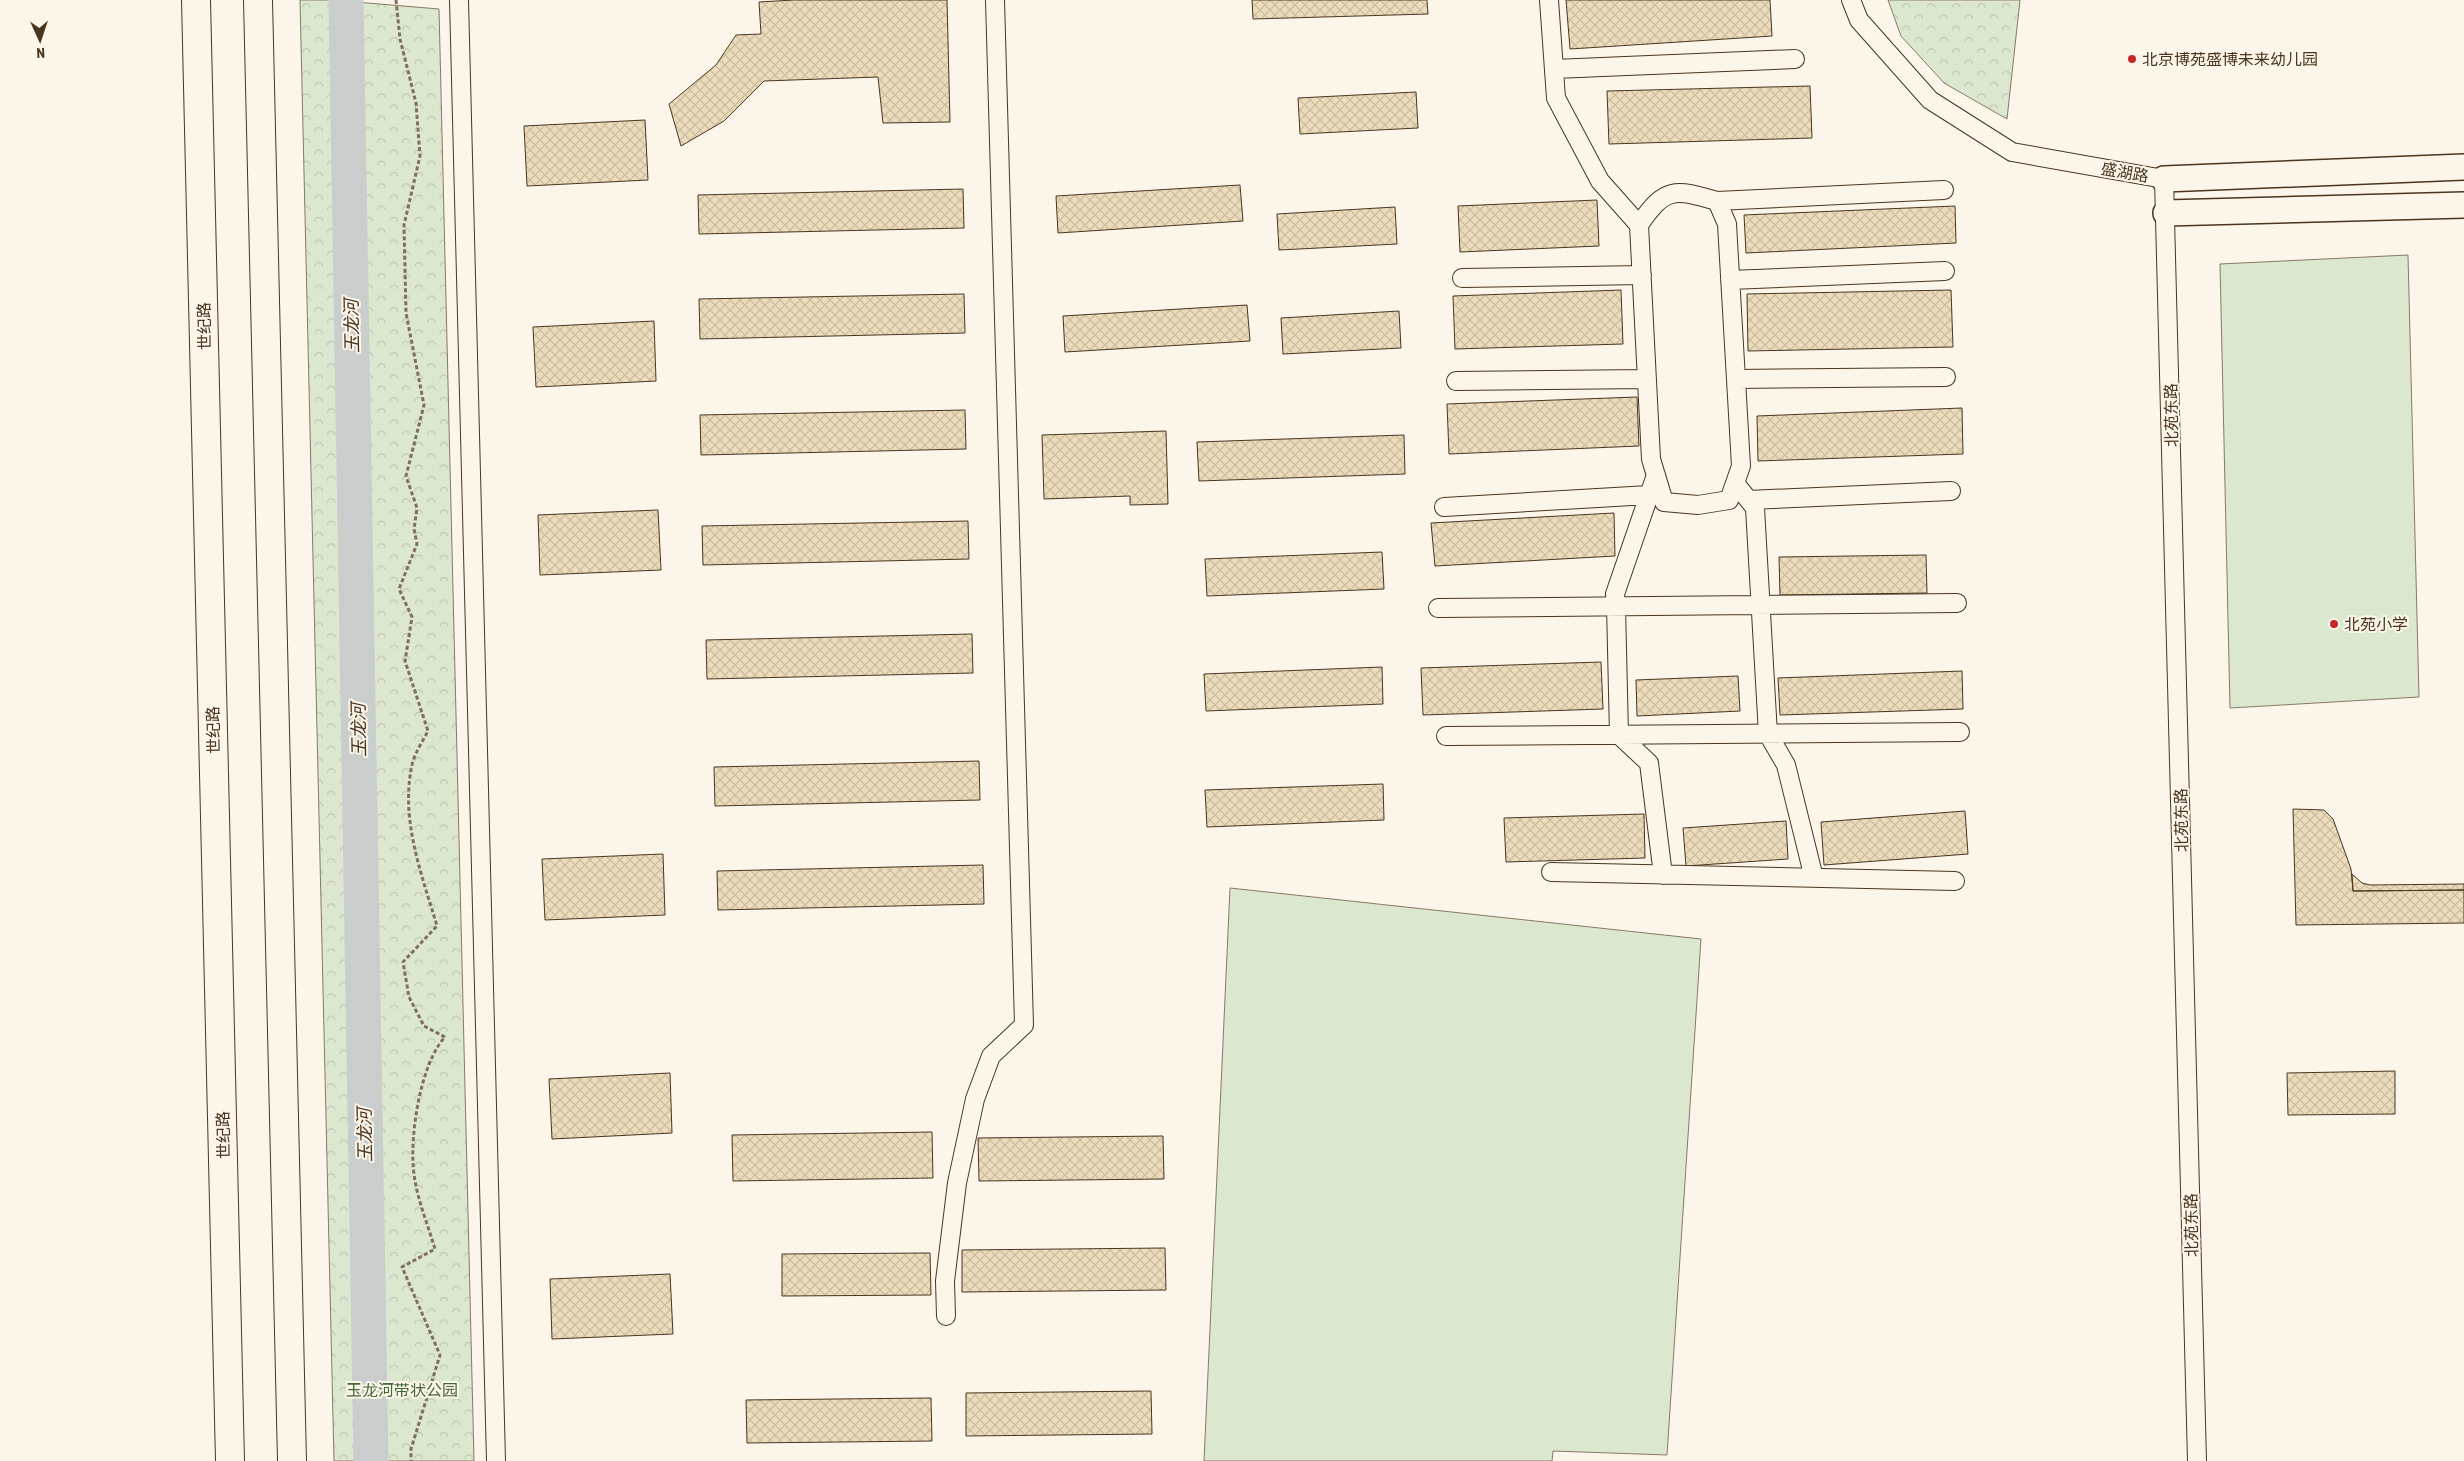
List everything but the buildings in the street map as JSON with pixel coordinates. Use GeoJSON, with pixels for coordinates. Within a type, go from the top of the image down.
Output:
{"type":"FeatureCollection","features":[{"type":"Feature","properties":{"kind":"main road","name":"世纪路"},"geometry":{"type":"LineString","coordinates":[[196,0],[230,1461]]}},
{"type":"Feature","properties":{"kind":"main road"},"geometry":{"type":"LineString","coordinates":[[258,0],[292,1461]]}},
{"type":"Feature","properties":{"kind":"main road","name":"盛湖路"},"geometry":{"type":"LineString","coordinates":[[2164,179],[2464,167]]}},
{"type":"Feature","properties":{"kind":"main road"},"geometry":{"type":"LineString","coordinates":[[2166,213],[2464,205]]}},
{"type":"Feature","properties":{"kind":"street"},"geometry":{"type":"LineString","coordinates":[[459,0],[496,1461]]}},
{"type":"Feature","properties":{"kind":"street"},"geometry":{"type":"LineString","coordinates":[[946,1316],[945,1281],[957,1183],[975,1100],[991,1056],[1024,1025],[995,0]]}},
{"type":"Feature","properties":{"kind":"street"},"geometry":{"type":"LineString","coordinates":[[1550,0],[1556,98],[1600,181],[1639,225]]}},
{"type":"Feature","properties":{"kind":"street","name":"盛湖路"},"geometry":{"type":"LineString","coordinates":[[1851,0],[1859,20],[1930,100],[2012,152],[2164,179]]}},
{"type":"Feature","properties":{"kind":"street"},"geometry":{"type":"LineString","coordinates":[[1554,69],[1795,59]]}},
{"type":"Feature","properties":{"kind":"street","name":"北苑东路"},"geometry":{"type":"LineString","coordinates":[[2164,179],[2197,1461]]}},
{"type":"Feature","properties":{"kind":"street"},"geometry":{"type":"LineString","coordinates":[[1717,201],[1727,224],[1741,466],[1729,500],[1698,504],[1664,502],[1651,460],[1639,225],[1654,203],[1670,192],[1697,195],[1717,201],[1944,190]]}},
{"type":"Feature","properties":{"kind":"street"},"geometry":{"type":"LineString","coordinates":[[1730,280],[1945,271]]}},
{"type":"Feature","properties":{"kind":"street"},"geometry":{"type":"LineString","coordinates":[[1462,278],[1642,275]]}},
{"type":"Feature","properties":{"kind":"street"},"geometry":{"type":"LineString","coordinates":[[1736,379],[1946,378]]}},
{"type":"Feature","properties":{"kind":"street"},"geometry":{"type":"LineString","coordinates":[[1456,380],[1647,379]]}},
{"type":"Feature","properties":{"kind":"street"},"geometry":{"type":"LineString","coordinates":[[1656,475],[1616,594],[1616,606],[1619,735],[1649,763],[1663,875]]}},
{"type":"Feature","properties":{"kind":"street"},"geometry":{"type":"LineString","coordinates":[[1734,483],[1755,508],[1768,734],[1786,765],[1814,878]]}},
{"type":"Feature","properties":{"kind":"street"},"geometry":{"type":"LineString","coordinates":[[1749,500],[1951,491]]}},
{"type":"Feature","properties":{"kind":"street"},"geometry":{"type":"LineString","coordinates":[[1444,507],[1649,495]]}},
{"type":"Feature","properties":{"kind":"street"},"geometry":{"type":"LineString","coordinates":[[1438,608],[1956,603]]}},
{"type":"Feature","properties":{"kind":"street"},"geometry":{"type":"LineString","coordinates":[[1446,736],[1960,732]]}},
{"type":"Feature","properties":{"kind":"street"},"geometry":{"type":"LineString","coordinates":[[1551,872],[1955,881]]}},
{"type":"Feature","properties":{"kind":"path"},"geometry":{"type":"LineString","coordinates":[[396,0],[400,39],[416,103],[420,156],[404,225],[406,313],[424,405],[406,476],[417,508],[414,529],[417,544],[399,589],[412,618],[405,662],[428,731],[412,764],[409,802],[413,845],[437,926],[403,962],[409,997],[424,1026],[445,1038],[436,1048],[426,1076],[415,1127],[414,1174],[435,1249],[402,1266],[440,1355],[410,1449],[411,1461]]}},
{"type":"Feature","properties":{"kind":"green space","name":"玉龙河带状公园"},"geometry":{"type":"Polygon","coordinates":[[[300,0],[332,0],[439,9],[474,1461],[334,1461],[300,0]]]}},
{"type":"Feature","properties":{"kind":"green space"},"geometry":{"type":"Polygon","coordinates":[[[1888,0],[2020,0],[2007,119],[1944,83],[1901,36],[1888,0]]]}},
{"type":"Feature","properties":{"kind":"green space"},"geometry":{"type":"Polygon","coordinates":[[[2408,255],[2419,697],[2230,708],[2220,264],[2408,255]]]}},
{"type":"Feature","properties":{"kind":"green space"},"geometry":{"type":"Polygon","coordinates":[[[1230,888],[1701,939],[1667,1455],[1553,1451],[1552,1461],[1204,1461],[1230,888]]]}},
{"type":"Feature","properties":{"kind":"waterway","name":"玉龙河"},"geometry":{"type":"LineString","coordinates":[[346,0],[371,1461]]}},
{"type":"Feature","properties":{"kind":"place","name":"北京博苑盛博未来幼儿园"},"geometry":{"type":"Point","coordinates":[2132,59]}},
{"type":"Feature","properties":{"kind":"place","name":"北苑小学"},"geometry":{"type":"Point","coordinates":[2334,624]}}]}
